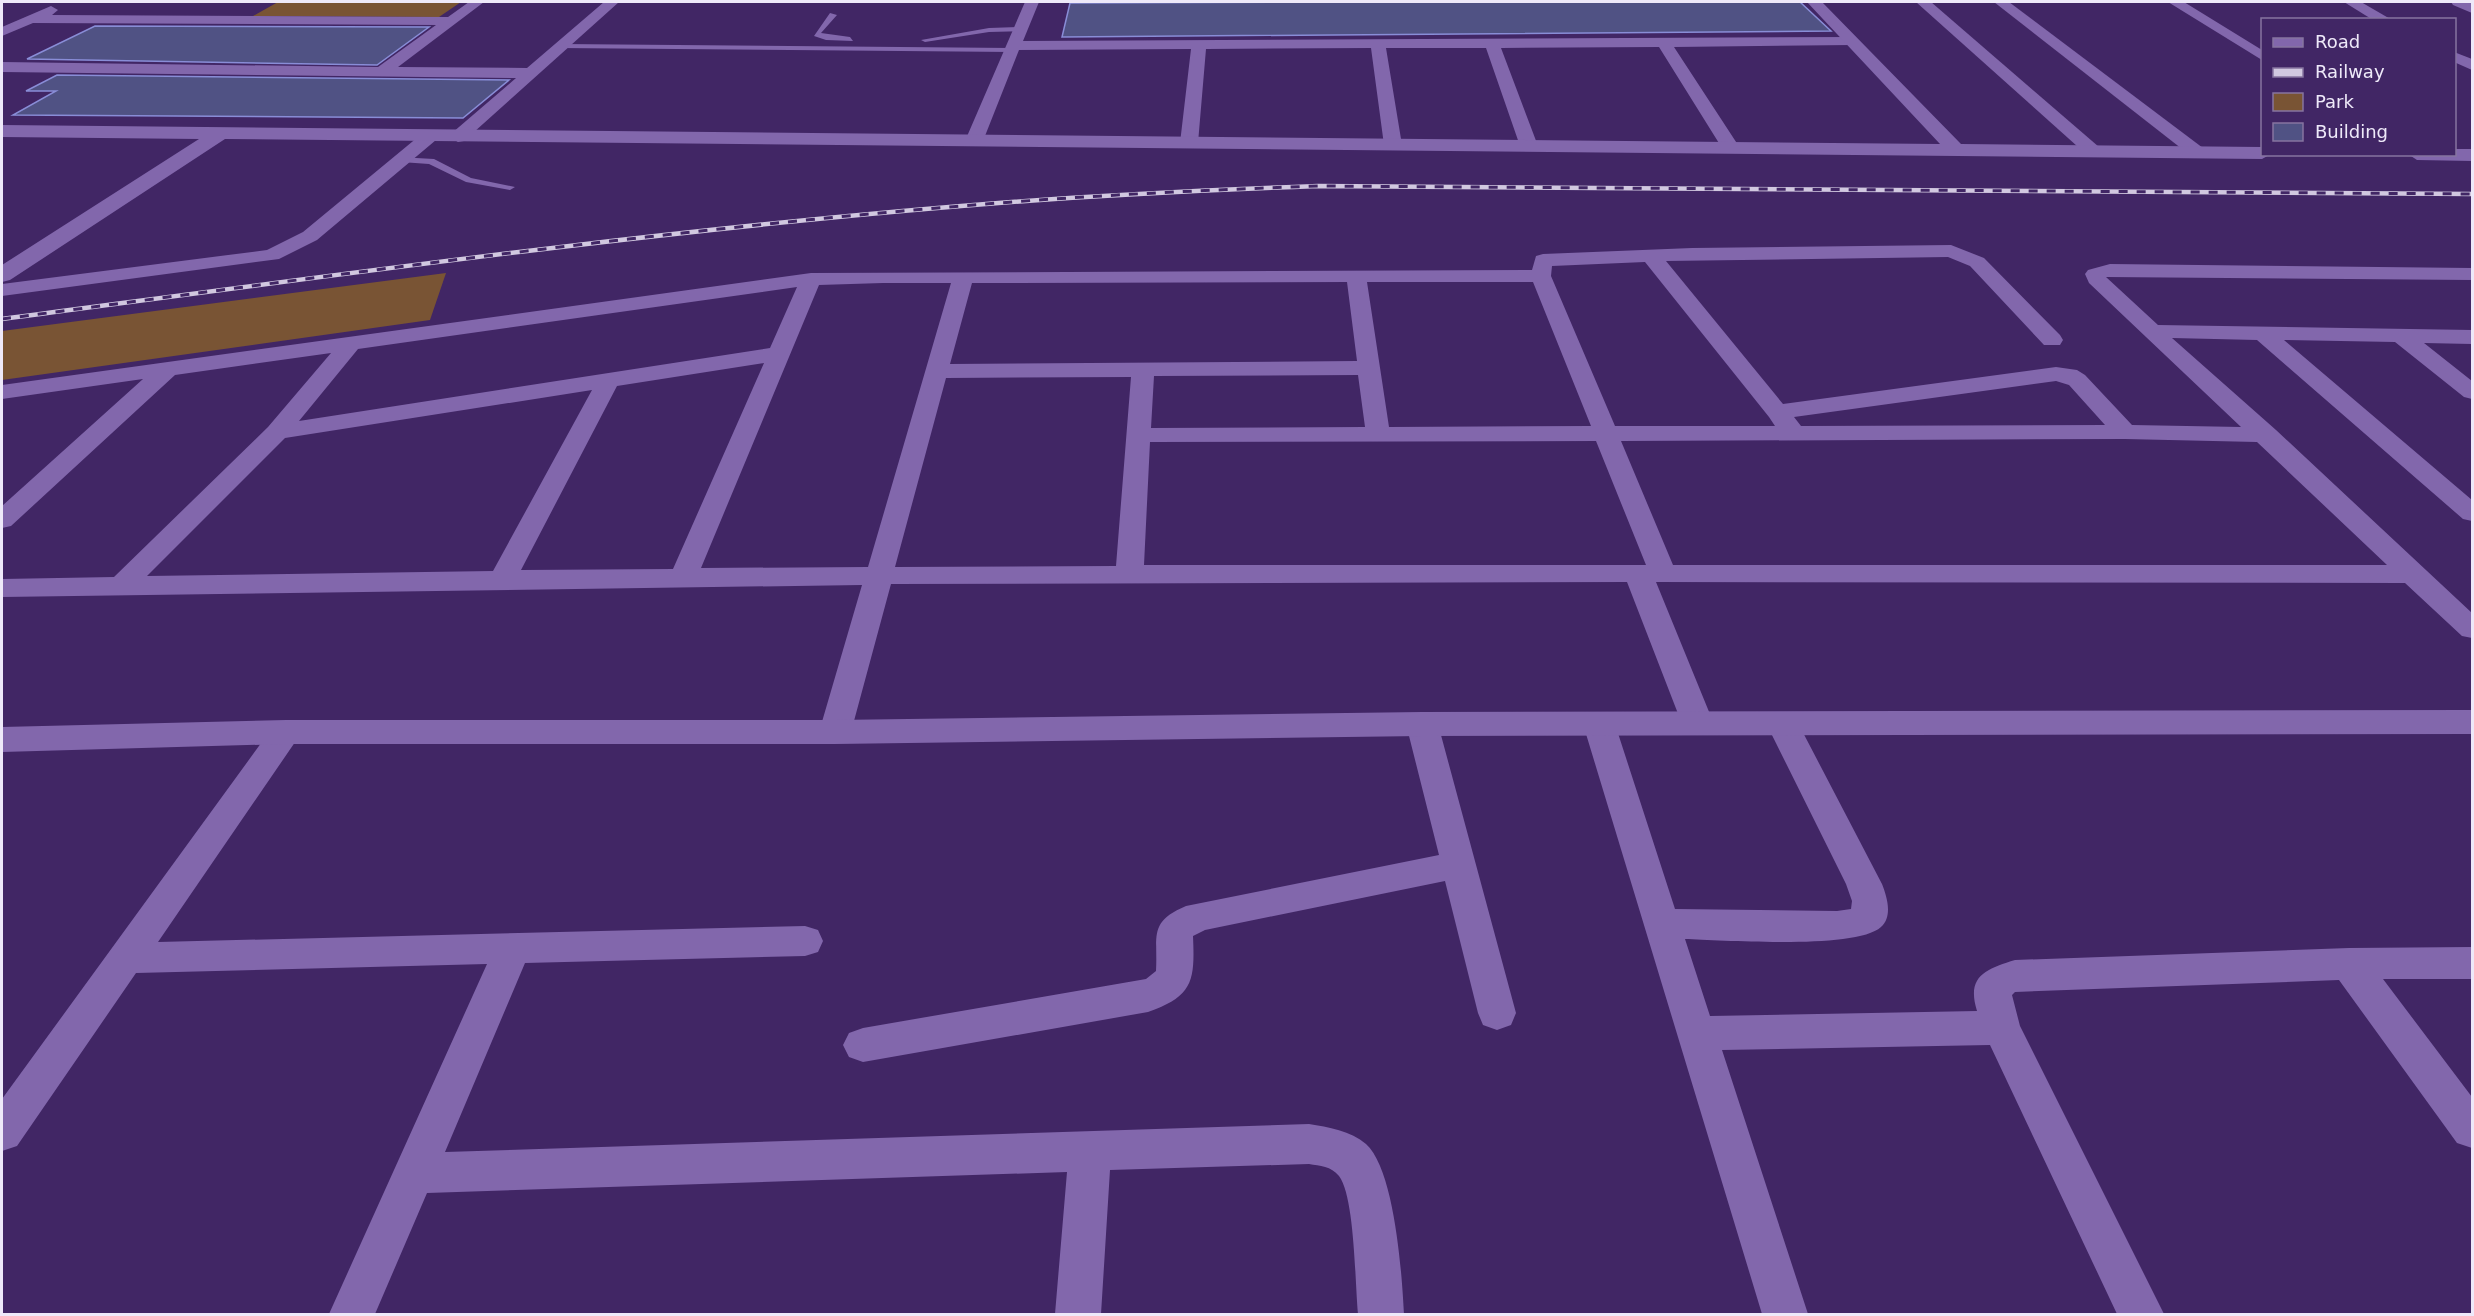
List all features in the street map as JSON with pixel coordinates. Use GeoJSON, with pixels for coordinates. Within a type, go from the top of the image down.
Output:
{"type":"FeatureCollection","features":[{"type":"Feature","properties":{"kind":"street"},"geometry":{"type":"LineString","coordinates":[[2,32],[69,2]]}},
{"type":"Feature","properties":{"kind":"street"},"geometry":{"type":"LineString","coordinates":[[381,72],[477,2]]}},
{"type":"Feature","properties":{"kind":"street"},"geometry":{"type":"LineString","coordinates":[[458,136],[612,2]]}},
{"type":"Feature","properties":{"kind":"street"},"geometry":{"type":"LineString","coordinates":[[974,141],[1032,2]]}},
{"type":"Feature","properties":{"kind":"street"},"geometry":{"type":"LineString","coordinates":[[1815,2],[1956,150]]}},
{"type":"Feature","properties":{"kind":"street"},"geometry":{"type":"LineString","coordinates":[[1923,2],[2093,151]]}},
{"type":"Feature","properties":{"kind":"street"},"geometry":{"type":"LineString","coordinates":[[2001,2],[2197,152]]}},
{"type":"Feature","properties":{"kind":"street"},"geometry":{"type":"LineString","coordinates":[[2175,2],[2261,55]]}},
{"type":"Feature","properties":{"kind":"street"},"geometry":{"type":"LineString","coordinates":[[2351,2],[2381,18]]}},
{"type":"Feature","properties":{"kind":"street"},"geometry":{"type":"LineString","coordinates":[[2458,2],[2472,9]]}},
{"type":"Feature","properties":{"kind":"street"},"geometry":{"type":"LineString","coordinates":[[32,18],[449,21]]}},
{"type":"Feature","properties":{"kind":"street"},"geometry":{"type":"LineString","coordinates":[[1012,48],[1852,41]]}},
{"type":"Feature","properties":{"kind":"street"},"geometry":{"type":"LineString","coordinates":[[1664,42],[1731,148]]}},
{"type":"Feature","properties":{"kind":"street"},"geometry":{"type":"LineString","coordinates":[[1492,43],[1529,146]]}},
{"type":"Feature","properties":{"kind":"street"},"geometry":{"type":"LineString","coordinates":[[1378,44],[1393,145]]}},
{"type":"Feature","properties":{"kind":"street"},"geometry":{"type":"LineString","coordinates":[[1189,143],[1199,45]]}},
{"type":"Feature","properties":{"kind":"street"},"geometry":{"type":"LineString","coordinates":[[2456,57],[2472,65]]}},
{"type":"Feature","properties":{"kind":"street"},"geometry":{"type":"LineString","coordinates":[[2,67],[529,73]]}},
{"type":"Feature","properties":{"kind":"street"},"geometry":{"type":"LineString","coordinates":[[6,134],[221,133],[2261,153]]}},
{"type":"Feature","properties":{"kind":"street"},"geometry":{"type":"LineString","coordinates":[[2,275],[221,133]]}},
{"type":"Feature","properties":{"kind":"street"},"geometry":{"type":"LineString","coordinates":[[2,290],[272,255],[310,236],[430,136]]}},
{"type":"Feature","properties":{"kind":"street"},"geometry":{"type":"LineString","coordinates":[[2456,155],[2472,155]]}},
{"type":"Feature","properties":{"kind":"street"},"geometry":{"type":"LineString","coordinates":[[1698,724],[1606,434],[1541,276],[1540,266],[1543,260],[1650,255],[1951,251],[1977,262],[2052,340]]}},
{"type":"Feature","properties":{"kind":"street"},"geometry":{"type":"LineString","coordinates":[[1650,255],[1794,433]]}},
{"type":"Feature","properties":{"kind":"street"},"geometry":{"type":"LineString","coordinates":[[2472,274],[2098,272],[2096,279],[2268,435],[2414,574],[2461,608],[2472,629]]}},
{"type":"Feature","properties":{"kind":"street"},"geometry":{"type":"LineString","coordinates":[[2442,274],[2472,295]]}},
{"type":"Feature","properties":{"kind":"street"},"geometry":{"type":"LineString","coordinates":[[1356,276],[1378,434]]}},
{"type":"Feature","properties":{"kind":"street"},"geometry":{"type":"LineString","coordinates":[[2,392],[811,279],[1541,276]]}},
{"type":"Feature","properties":{"kind":"street"},"geometry":{"type":"LineString","coordinates":[[834,732],[963,277]]}},
{"type":"Feature","properties":{"kind":"street"},"geometry":{"type":"LineString","coordinates":[[683,578],[811,279]]}},
{"type":"Feature","properties":{"kind":"street"},"geometry":{"type":"LineString","coordinates":[[2151,331],[2472,337]]}},
{"type":"Feature","properties":{"kind":"street"},"geometry":{"type":"LineString","coordinates":[[2264,334],[2471,511]]}},
{"type":"Feature","properties":{"kind":"street"},"geometry":{"type":"LineString","coordinates":[[2400,335],[2472,392]]}},
{"type":"Feature","properties":{"kind":"street"},"geometry":{"type":"LineString","coordinates":[[122,585],[277,432],[351,343]]}},
{"type":"Feature","properties":{"kind":"street"},"geometry":{"type":"LineString","coordinates":[[277,432],[778,354]]}},
{"type":"Feature","properties":{"kind":"street"},"geometry":{"type":"LineString","coordinates":[[2,520],[168,369]]}},
{"type":"Feature","properties":{"kind":"street"},"geometry":{"type":"LineString","coordinates":[[937,371],[1369,369]]}},
{"type":"Feature","properties":{"kind":"street"},"geometry":{"type":"LineString","coordinates":[[1129,574],[1143,370]]}},
{"type":"Feature","properties":{"kind":"street"},"geometry":{"type":"LineString","coordinates":[[1777,412],[2056,374],[2069,375],[2077,380],[2125,432]]}},
{"type":"Feature","properties":{"kind":"street"},"geometry":{"type":"LineString","coordinates":[[503,579],[609,380]]}},
{"type":"Feature","properties":{"kind":"street"},"geometry":{"type":"LineString","coordinates":[[1139,435],[2125,432],[2268,435]]}},
{"type":"Feature","properties":{"kind":"street"},"geometry":{"type":"LineString","coordinates":[[2,588],[503,579],[1129,574],[2414,574]]}},
{"type":"Feature","properties":{"kind":"street"},"geometry":{"type":"LineString","coordinates":[[2,740],[286,732],[834,732],[1422,724],[2472,722]]}},
{"type":"Feature","properties":{"kind":"street"},"geometry":{"type":"LineString","coordinates":[[1662,924],[1837,926],[1859,922],[1869,916],[1870,901],[1864,884],[1782,723]]}},
{"type":"Feature","properties":{"kind":"street"},"geometry":{"type":"LineString","coordinates":[[1422,724],[1497,1012]]}},
{"type":"Feature","properties":{"kind":"street"},"geometry":{"type":"LineString","coordinates":[[1599,724],[1785,1314]]}},
{"type":"Feature","properties":{"kind":"street"},"geometry":{"type":"LineString","coordinates":[[2,1132],[286,732]]}},
{"type":"Feature","properties":{"kind":"street"},"geometry":{"type":"LineString","coordinates":[[863,1045],[1132,1000],[1154,994],[1168,987],[1176,974],[1174,932],[1181,924],[1199,916],[1458,865]]}},
{"type":"Feature","properties":{"kind":"street"},"geometry":{"type":"LineString","coordinates":[[125,958],[805,941]]}},
{"type":"Feature","properties":{"kind":"street"},"geometry":{"type":"LineString","coordinates":[[352,1314],[513,949]]}},
{"type":"Feature","properties":{"kind":"street"},"geometry":{"type":"LineString","coordinates":[[2141,1314],[2001,1028],[1993,1002],[1992,989],[2002,980],[2015,976],[2349,964],[2472,963]]}},
{"type":"Feature","properties":{"kind":"street"},"geometry":{"type":"LineString","coordinates":[[2349,964],[2472,1128]]}},
{"type":"Feature","properties":{"kind":"street"},"geometry":{"type":"LineString","coordinates":[[1696,1033],[2001,1028]]}},
{"type":"Feature","properties":{"kind":"street"},"geometry":{"type":"LineString","coordinates":[[414,1173],[1309,1144],[1336,1149],[1354,1163],[1366,1186],[1381,1314]]}},
{"type":"Feature","properties":{"kind":"street"},"geometry":{"type":"LineString","coordinates":[[1078,1314],[1090,1151]]}},
{"type":"Feature","properties":{"kind":"lane"},"geometry":{"type":"LineString","coordinates":[[833,15],[817,34],[819,37],[935,40],[989,30],[1020,29]]}},
{"type":"Feature","properties":{"kind":"lane"},"geometry":{"type":"LineString","coordinates":[[561,46],[1012,48]]}},
{"type":"Feature","properties":{"kind":"lane"},"geometry":{"type":"LineString","coordinates":[[401,159],[431,161],[469,180],[510,187]]}},
{"type":"Feature","properties":{"kind":"green space"},"geometry":{"type":"Polygon","coordinates":[[[278,2],[461,2],[439,17],[253,16],[278,2]]]}},
{"type":"Feature","properties":{"kind":"green space"},"geometry":{"type":"Polygon","coordinates":[[[446,273],[430,320],[2,380],[2,331],[446,273]]]}},
{"type":"Feature","properties":{"kind":"building"},"geometry":{"type":"Polygon","coordinates":[[[1800,2],[1831,31],[1062,37],[1070,3],[1800,2]]]}},
{"type":"Feature","properties":{"kind":"building"},"geometry":{"type":"Polygon","coordinates":[[[95,26],[429,27],[377,65],[27,59],[95,26]]]}},
{"type":"Feature","properties":{"kind":"building"},"geometry":{"type":"Polygon","coordinates":[[[57,75],[509,80],[463,118],[13,115],[56,91],[26,91],[57,75]]]}},
{"type":"Feature","properties":{"kind":"railway"},"geometry":{"type":"LineString","coordinates":[[2,319],[616,240],[986,204],[1152,193],[1318,186],[2472,194]]}}]}
